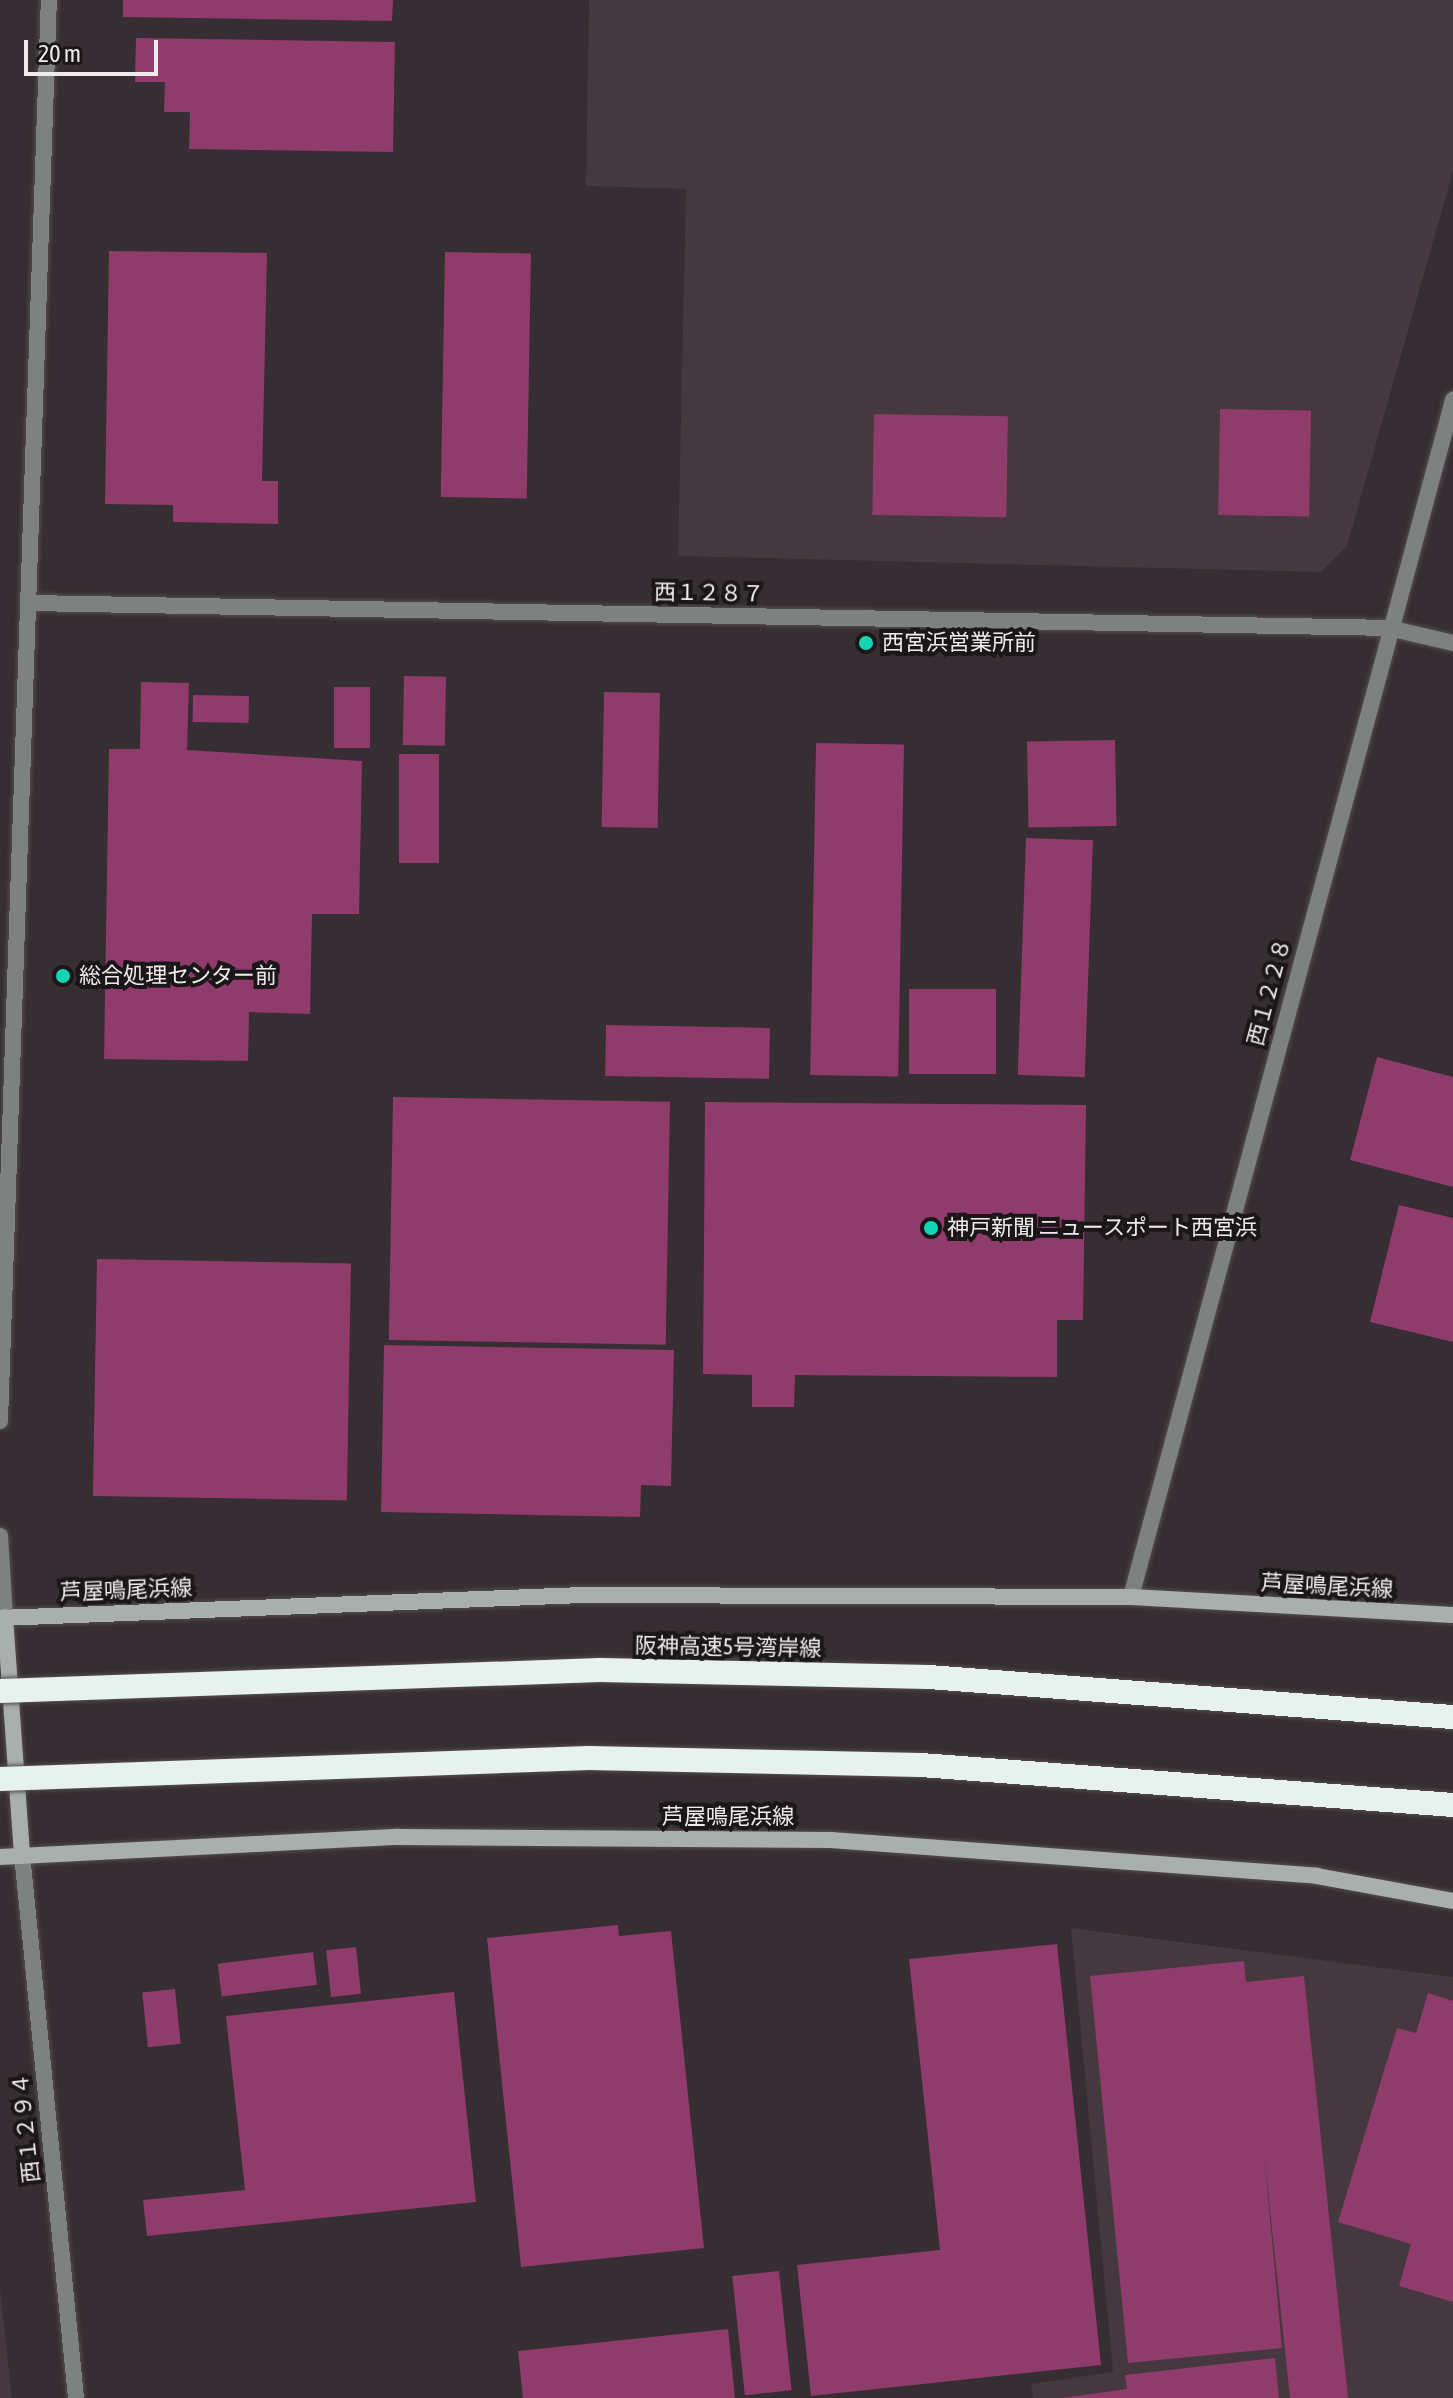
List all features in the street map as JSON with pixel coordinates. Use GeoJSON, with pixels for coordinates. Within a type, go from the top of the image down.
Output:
{"type":"FeatureCollection","features":[{"type":"Feature","properties":{"kind":"highway","name":"阪神高速5号湾岸線"},"geometry":{"type":"LineString","coordinates":[[0,1691],[600,1670],[944,1678],[1453,1717]]}},
{"type":"Feature","properties":{"kind":"highway"},"geometry":{"type":"LineString","coordinates":[[0,1779],[589,1758],[921,1765],[1453,1805]]}},
{"type":"Feature","properties":{"kind":"main road","name":"芦屋鳴尾浜線"},"geometry":{"type":"LineString","coordinates":[[2,1618],[582,1595],[1131,1597],[1453,1615]]}},
{"type":"Feature","properties":{"kind":"main road"},"geometry":{"type":"LineString","coordinates":[[2,1618],[22,1854]]}},
{"type":"Feature","properties":{"kind":"main road","name":"芦屋鳴尾浜線"},"geometry":{"type":"LineString","coordinates":[[0,1857],[398,1837],[832,1840],[1317,1876],[1453,1901]]}},
{"type":"Feature","properties":{"kind":"street"},"geometry":{"type":"LineString","coordinates":[[0,1421],[49,0]]}},
{"type":"Feature","properties":{"kind":"street","name":"西１２２８"},"geometry":{"type":"LineString","coordinates":[[1131,1597],[1389,628],[1453,400]]}},
{"type":"Feature","properties":{"kind":"street","name":"西１２８７"},"geometry":{"type":"LineString","coordinates":[[29,603],[1389,628],[1453,643]]}},
{"type":"Feature","properties":{"kind":"street"},"geometry":{"type":"LineString","coordinates":[[0,1536],[2,1618]]}},
{"type":"Feature","properties":{"kind":"street","name":"西１２９４"},"geometry":{"type":"LineString","coordinates":[[22,1854],[76,2398]]}},
{"type":"Feature","properties":{"kind":"shaded area"},"geometry":{"type":"Polygon","coordinates":[[[589,0],[1453,0],[1453,171],[1347,546],[1321,572],[678,556],[686,189],[586,186],[589,0]]]}},
{"type":"Feature","properties":{"kind":"shaded area"},"geometry":{"type":"Polygon","coordinates":[[[1071,1928],[1453,1977],[1453,2398],[1033,2398],[1031,2384],[1113,2372],[1071,1928]]]}},
{"type":"Feature","properties":{"kind":"shaded area"},"geometry":{"type":"Polygon","coordinates":[[[0,2288],[12,2398],[0,2398],[0,2288]]]}},
{"type":"Feature","properties":{"kind":"building"},"geometry":{"type":"Polygon","coordinates":[[[123,0],[393,0],[392,21],[123,17],[123,0]]]}},
{"type":"Feature","properties":{"kind":"building"},"geometry":{"type":"Polygon","coordinates":[[[136,38],[395,42],[393,152],[189,149],[190,112],[164,112],[165,82],[135,82],[136,38]]]}},
{"type":"Feature","properties":{"kind":"building"},"geometry":{"type":"Polygon","coordinates":[[[109,251],[267,253],[262,481],[278,481],[278,524],[173,522],[173,505],[105,504],[109,251]]]}},
{"type":"Feature","properties":{"kind":"building"},"geometry":{"type":"Polygon","coordinates":[[[445,252],[531,254],[527,498],[441,497],[445,252]]]}},
{"type":"Feature","properties":{"kind":"building"},"geometry":{"type":"Polygon","coordinates":[[[1220,409],[1311,411],[1309,517],[1218,515],[1220,409]]]}},
{"type":"Feature","properties":{"kind":"building"},"geometry":{"type":"Polygon","coordinates":[[[874,414],[1008,416],[1006,517],[872,515],[874,414]]]}},
{"type":"Feature","properties":{"kind":"building"},"geometry":{"type":"Polygon","coordinates":[[[404,676],[446,677],[445,746],[403,745],[404,676]]]}},
{"type":"Feature","properties":{"kind":"building"},"geometry":{"type":"Polygon","coordinates":[[[141,682],[189,683],[187,750],[362,761],[359,914],[312,914],[310,1014],[249,1012],[248,1061],[104,1059],[109,749],[140,749],[141,682]]]}},
{"type":"Feature","properties":{"kind":"building"},"geometry":{"type":"Polygon","coordinates":[[[334,687],[370,687],[370,748],[334,748],[334,687]]]}},
{"type":"Feature","properties":{"kind":"building"},"geometry":{"type":"Polygon","coordinates":[[[604,692],[660,693],[658,828],[602,827],[604,692]]]}},
{"type":"Feature","properties":{"kind":"building"},"geometry":{"type":"Polygon","coordinates":[[[193,695],[249,696],[249,723],[193,722],[193,695]]]}},
{"type":"Feature","properties":{"kind":"building"},"geometry":{"type":"Polygon","coordinates":[[[1115,740],[1117,826],[1029,828],[1027,742],[1115,740]]]}},
{"type":"Feature","properties":{"kind":"building"},"geometry":{"type":"Polygon","coordinates":[[[816,743],[904,745],[898,1076],[810,1075],[816,743]]]}},
{"type":"Feature","properties":{"kind":"building"},"geometry":{"type":"Polygon","coordinates":[[[399,754],[439,754],[439,863],[399,863],[399,754]]]}},
{"type":"Feature","properties":{"kind":"building"},"geometry":{"type":"Polygon","coordinates":[[[1026,838],[1093,840],[1085,1077],[1018,1075],[1026,838]]]}},
{"type":"Feature","properties":{"kind":"building"},"geometry":{"type":"Polygon","coordinates":[[[909,989],[996,989],[996,1074],[909,1074],[909,989]]]}},
{"type":"Feature","properties":{"kind":"building"},"geometry":{"type":"Polygon","coordinates":[[[606,1025],[770,1028],[769,1079],[605,1076],[606,1025]]]}},
{"type":"Feature","properties":{"kind":"building"},"geometry":{"type":"Polygon","coordinates":[[[1377,1057],[1453,1077],[1453,1187],[1350,1160],[1377,1057]]]}},
{"type":"Feature","properties":{"kind":"building"},"geometry":{"type":"Polygon","coordinates":[[[393,1097],[670,1102],[666,1345],[389,1340],[393,1097]]]}},
{"type":"Feature","properties":{"kind":"building"},"geometry":{"type":"Polygon","coordinates":[[[705,1102],[1086,1105],[1083,1320],[1057,1320],[1057,1377],[795,1375],[794,1407],[752,1407],[752,1375],[703,1374],[705,1102]]]}},
{"type":"Feature","properties":{"kind":"building"},"geometry":{"type":"Polygon","coordinates":[[[1399,1205],[1453,1218],[1453,1342],[1370,1322],[1399,1205]]]}},
{"type":"Feature","properties":{"kind":"building"},"geometry":{"type":"Polygon","coordinates":[[[97,1259],[351,1263],[347,1500],[93,1496],[97,1259]]]}},
{"type":"Feature","properties":{"kind":"building"},"geometry":{"type":"Polygon","coordinates":[[[384,1345],[674,1350],[671,1486],[641,1485],[640,1517],[381,1512],[384,1345]]]}},
{"type":"Feature","properties":{"kind":"building"},"geometry":{"type":"Polygon","coordinates":[[[618,1925],[619,1936],[671,1931],[704,2248],[521,2267],[487,1938],[618,1925]]]}},
{"type":"Feature","properties":{"kind":"building"},"geometry":{"type":"Polygon","coordinates":[[[1057,1944],[1101,2365],[811,2396],[797,2265],[940,2250],[909,1959],[1057,1944]]]}},
{"type":"Feature","properties":{"kind":"building"},"geometry":{"type":"Polygon","coordinates":[[[356,1947],[361,1994],[331,1997],[326,1950],[356,1947]]]}},
{"type":"Feature","properties":{"kind":"building"},"geometry":{"type":"Polygon","coordinates":[[[313,1952],[317,1985],[222,1996],[218,1964],[313,1952]]]}},
{"type":"Feature","properties":{"kind":"building"},"geometry":{"type":"Polygon","coordinates":[[[1244,1961],[1246,1982],[1304,1976],[1348,2398],[1290,2398],[1264,2153],[1282,2348],[1128,2363],[1090,1976],[1244,1961]]]}},
{"type":"Feature","properties":{"kind":"building"},"geometry":{"type":"Polygon","coordinates":[[[175,1989],[181,2044],[148,2047],[142,1992],[175,1989]]]}},
{"type":"Feature","properties":{"kind":"building"},"geometry":{"type":"Polygon","coordinates":[[[454,1992],[476,2202],[147,2236],[143,2200],[245,2190],[226,2016],[454,1992]]]}},
{"type":"Feature","properties":{"kind":"building"},"geometry":{"type":"Polygon","coordinates":[[[1428,1993],[1453,2001],[1453,2302],[1399,2286],[1411,2244],[1338,2222],[1397,2028],[1416,2033],[1428,1993]]]}},
{"type":"Feature","properties":{"kind":"building"},"geometry":{"type":"Polygon","coordinates":[[[779,2271],[792,2390],[745,2395],[732,2276],[779,2271]]]}},
{"type":"Feature","properties":{"kind":"building"},"geometry":{"type":"Polygon","coordinates":[[[728,2329],[735,2398],[523,2398],[518,2351],[728,2329]]]}},
{"type":"Feature","properties":{"kind":"building"},"geometry":{"type":"Polygon","coordinates":[[[1275,2358],[1279,2398],[1062,2398],[1127,2389],[1125,2375],[1275,2358]]]}},
{"type":"Feature","properties":{"kind":"place","name":"西宮浜営業所前"},"geometry":{"type":"Point","coordinates":[866,643]}},
{"type":"Feature","properties":{"kind":"place","name":"総合処理センター前"},"geometry":{"type":"Point","coordinates":[63,976]}},
{"type":"Feature","properties":{"kind":"place","name":"神戸新聞 ニュースポート西宮浜"},"geometry":{"type":"Point","coordinates":[931,1228]}}]}
